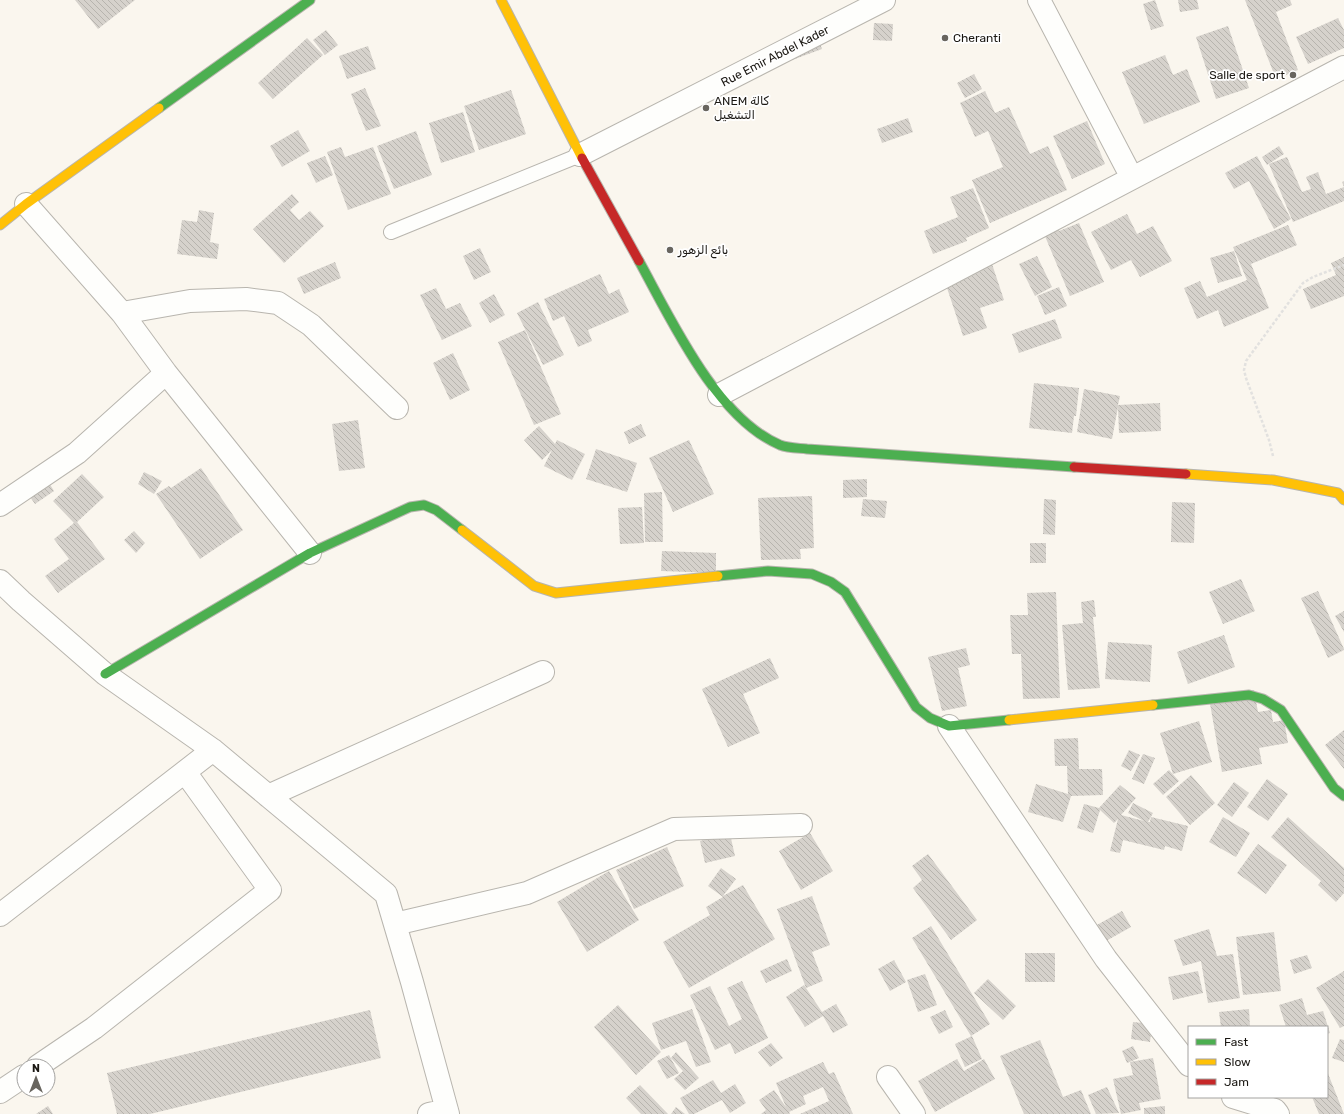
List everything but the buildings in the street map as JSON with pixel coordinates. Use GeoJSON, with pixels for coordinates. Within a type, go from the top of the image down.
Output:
{"type":"FeatureCollection","features":[{"type":"Feature","properties":{"kind":"street"},"geometry":{"type":"LineString","coordinates":[[0,225],[26,204],[310,0]]}},
{"type":"Feature","properties":{"kind":"street"},"geometry":{"type":"LineString","coordinates":[[501,0],[580,155],[690,356],[731,408],[760,434],[780,445],[807,449],[1273,480],[1338,493],[1344,500]]}},
{"type":"Feature","properties":{"kind":"street","name":"Rue Emir Abdel Kader"},"geometry":{"type":"LineString","coordinates":[[580,155],[884,0]]}},
{"type":"Feature","properties":{"kind":"street"},"geometry":{"type":"LineString","coordinates":[[1039,0],[1132,178]]}},
{"type":"Feature","properties":{"kind":"street"},"geometry":{"type":"LineString","coordinates":[[720,395],[1344,67]]}},
{"type":"Feature","properties":{"kind":"street"},"geometry":{"type":"LineString","coordinates":[[26,204],[122,313],[166,373],[310,553]]}},
{"type":"Feature","properties":{"kind":"street"},"geometry":{"type":"LineString","coordinates":[[122,313],[190,301],[246,299],[278,303],[311,326],[397,408]]}},
{"type":"Feature","properties":{"kind":"street"},"geometry":{"type":"LineString","coordinates":[[0,505],[77,453],[166,373]]}},
{"type":"Feature","properties":{"kind":"street"},"geometry":{"type":"LineString","coordinates":[[105,674],[310,553],[410,507],[424,505],[436,510],[534,586],[556,593],[587,591],[768,571],[812,574],[831,582],[845,592],[916,707],[930,718],[948,726],[1249,695],[1263,699],[1281,710],[1334,788],[1344,796]]}},
{"type":"Feature","properties":{"kind":"street"},"geometry":{"type":"LineString","coordinates":[[0,581],[105,674],[213,750],[386,894],[412,982],[441,1113]]}},
{"type":"Feature","properties":{"kind":"street"},"geometry":{"type":"LineString","coordinates":[[268,796],[543,672]]}},
{"type":"Feature","properties":{"kind":"street"},"geometry":{"type":"LineString","coordinates":[[948,726],[1106,959],[1188,1064]]}},
{"type":"Feature","properties":{"kind":"street"},"geometry":{"type":"LineString","coordinates":[[0,915],[213,750]]}},
{"type":"Feature","properties":{"kind":"street"},"geometry":{"type":"LineString","coordinates":[[50,1058],[94,1028],[270,890],[185,772]]}},
{"type":"Feature","properties":{"kind":"street"},"geometry":{"type":"LineString","coordinates":[[395,924],[527,893],[674,828],[801,824]]}},
{"type":"Feature","properties":{"kind":"street"},"geometry":{"type":"LineString","coordinates":[[888,1077],[914,1114]]}},
{"type":"Feature","properties":{"kind":"street"},"geometry":{"type":"LineString","coordinates":[[0,1092],[16,1081]]}},
{"type":"Feature","properties":{"kind":"street"},"geometry":{"type":"LineString","coordinates":[[1236,1098],[1275,1110],[1278,1114]]}},
{"type":"Feature","properties":{"kind":"lane"},"geometry":{"type":"LineString","coordinates":[[391,232],[580,155]]}},
{"type":"Feature","properties":{"kind":"path"},"geometry":{"type":"LineString","coordinates":[[1273,480],[1273,457],[1269,440],[1246,378],[1244,370],[1246,361],[1304,283],[1313,277],[1344,265]]}},
{"type":"Feature","properties":{"kind":"traffic: fast"},"geometry":{"type":"LineString","coordinates":[[159,108],[310,0]]}},
{"type":"Feature","properties":{"kind":"traffic: fast"},"geometry":{"type":"LineString","coordinates":[[639,261],[681,338],[716,390],[735,413],[757,432],[780,445],[807,449],[1074,467]]}},
{"type":"Feature","properties":{"kind":"traffic: fast"},"geometry":{"type":"LineString","coordinates":[[105,674],[310,553],[410,507],[424,505],[436,510],[462,530]]}},
{"type":"Feature","properties":{"kind":"traffic: fast"},"geometry":{"type":"LineString","coordinates":[[718,576],[768,571],[812,574],[831,582],[845,592],[916,707],[930,718],[949,726],[1009,720]]}},
{"type":"Feature","properties":{"kind":"traffic: fast"},"geometry":{"type":"LineString","coordinates":[[1153,705],[1249,695],[1263,699],[1281,710],[1334,788],[1344,796]]}},
{"type":"Feature","properties":{"kind":"traffic: slow"},"geometry":{"type":"LineString","coordinates":[[501,0],[582,158]]}},
{"type":"Feature","properties":{"kind":"traffic: slow"},"geometry":{"type":"LineString","coordinates":[[0,225],[26,204],[159,108]]}},
{"type":"Feature","properties":{"kind":"traffic: slow"},"geometry":{"type":"LineString","coordinates":[[1186,474],[1273,480],[1338,493],[1344,500]]}},
{"type":"Feature","properties":{"kind":"traffic: slow"},"geometry":{"type":"LineString","coordinates":[[462,530],[534,586],[556,593],[718,576]]}},
{"type":"Feature","properties":{"kind":"traffic: slow"},"geometry":{"type":"LineString","coordinates":[[1009,720],[1153,705]]}},
{"type":"Feature","properties":{"kind":"traffic: jam"},"geometry":{"type":"LineString","coordinates":[[582,158],[639,261]]}},
{"type":"Feature","properties":{"kind":"traffic: jam"},"geometry":{"type":"LineString","coordinates":[[1074,467],[1186,474]]}},
{"type":"Feature","properties":{"kind":"place","name":"Cheranti"},"geometry":{"type":"Point","coordinates":[945,38]}},
{"type":"Feature","properties":{"kind":"place","name":"Salle de sport"},"geometry":{"type":"Point","coordinates":[1293,75]}},
{"type":"Feature","properties":{"kind":"place","name":"ANEM كالة التشغيل"},"geometry":{"type":"Point","coordinates":[706,108]}},
{"type":"Feature","properties":{"kind":"place","name":"بائع الزهور"},"geometry":{"type":"Point","coordinates":[670,250]}}]}
